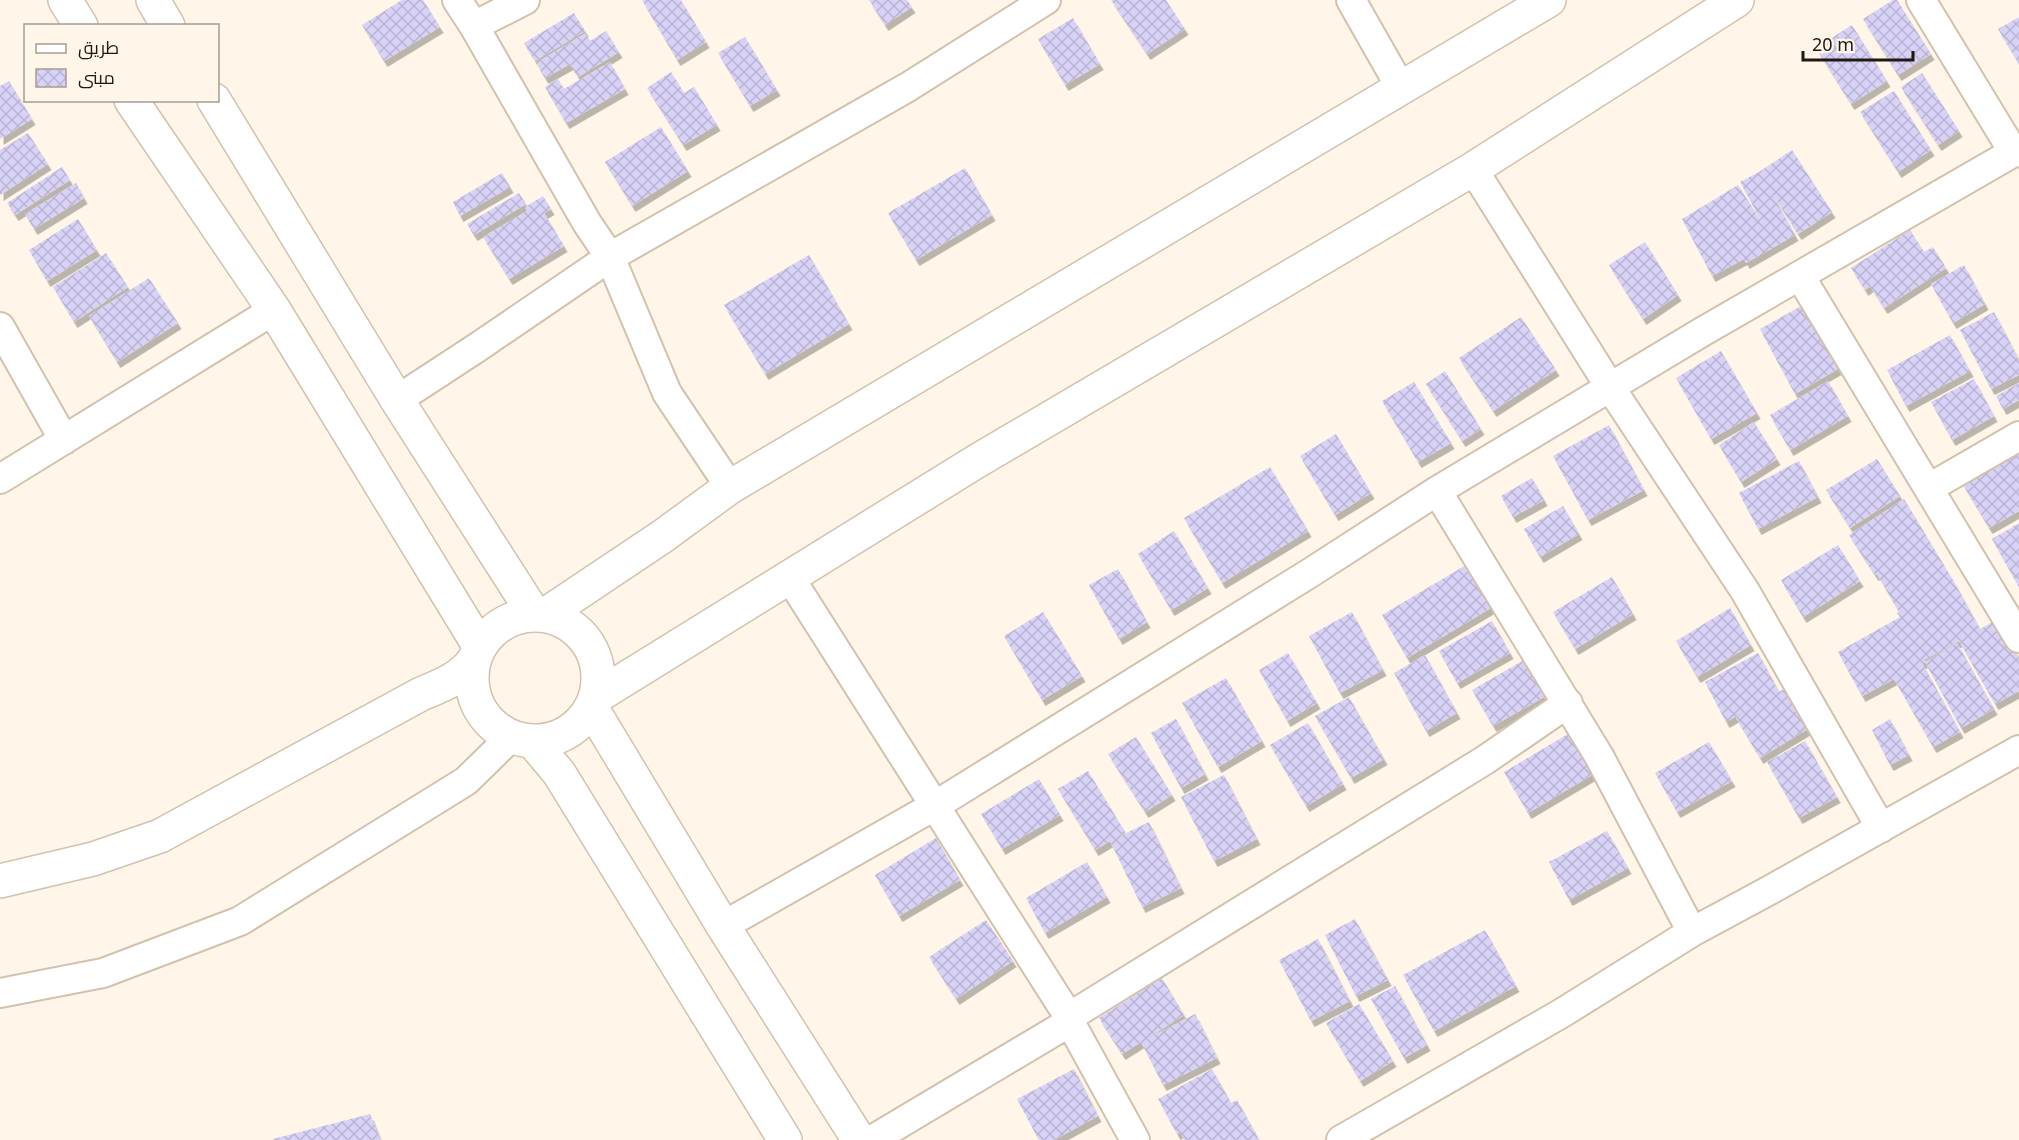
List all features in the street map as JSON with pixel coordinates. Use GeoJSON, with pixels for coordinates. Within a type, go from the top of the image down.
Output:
{"type":"FeatureCollection","features":[{"type":"Feature","properties":{"kind":"main road"},"geometry":{"type":"LineString","coordinates":[[65,0],[80,24]]}},
{"type":"Feature","properties":{"kind":"main road"},"geometry":{"type":"LineString","coordinates":[[153,0],[167,24]]}},
{"type":"Feature","properties":{"kind":"main road"},"geometry":{"type":"LineString","coordinates":[[540,615],[663,536],[730,487],[1549,0]]}},
{"type":"Feature","properties":{"kind":"main road"},"geometry":{"type":"LineString","coordinates":[[593,702],[977,461],[1473,169],[1737,0]]}},
{"type":"Feature","properties":{"kind":"main road"},"geometry":{"type":"LineString","coordinates":[[132,102],[274,310],[477,653],[471,677],[480,710],[493,726],[522,740],[559,773],[785,1140]]}},
{"type":"Feature","properties":{"kind":"main road"},"geometry":{"type":"LineString","coordinates":[[215,102],[397,400],[540,615]]}},
{"type":"Feature","properties":{"kind":"main road"},"geometry":{"type":"LineString","coordinates":[[0,881],[93,859],[160,836],[421,694],[454,679],[468,669],[489,634],[518,617],[540,615],[562,621],[578,631],[589,645],[596,661],[598,679],[593,702],[581,722],[567,733],[551,740],[522,740]]}},
{"type":"Feature","properties":{"kind":"main road"},"geometry":{"type":"LineString","coordinates":[[421,694],[480,710]]}},
{"type":"Feature","properties":{"kind":"main road"},"geometry":{"type":"LineString","coordinates":[[593,702],[723,926],[859,1140]]}},
{"type":"Feature","properties":{"kind":"street"},"geometry":{"type":"LineString","coordinates":[[457,0],[587,223],[610,257],[667,393],[730,487]]}},
{"type":"Feature","properties":{"kind":"street"},"geometry":{"type":"LineString","coordinates":[[474,26],[525,0]]}},
{"type":"Feature","properties":{"kind":"street"},"geometry":{"type":"LineString","coordinates":[[397,400],[610,257],[908,87],[1046,0]]}},
{"type":"Feature","properties":{"kind":"street"},"geometry":{"type":"LineString","coordinates":[[1351,0],[1401,88]]}},
{"type":"Feature","properties":{"kind":"street"},"geometry":{"type":"LineString","coordinates":[[723,926],[936,805],[1310,573],[1437,491],[1610,387],[2016,151],[1921,0]]}},
{"type":"Feature","properties":{"kind":"street"},"geometry":{"type":"LineString","coordinates":[[1473,169],[1610,387],[1745,591],[1881,828]]}},
{"type":"Feature","properties":{"kind":"street"},"geometry":{"type":"LineString","coordinates":[[1800,276],[2019,638]]}},
{"type":"Feature","properties":{"kind":"street"},"geometry":{"type":"LineString","coordinates":[[0,479],[274,310]]}},
{"type":"Feature","properties":{"kind":"street"},"geometry":{"type":"LineString","coordinates":[[0,327],[64,440]]}},
{"type":"Feature","properties":{"kind":"street"},"geometry":{"type":"LineString","coordinates":[[1929,488],[2019,436]]}},
{"type":"Feature","properties":{"kind":"street"},"geometry":{"type":"LineString","coordinates":[[1437,491],[1599,756],[1692,932]]}},
{"type":"Feature","properties":{"kind":"street"},"geometry":{"type":"LineString","coordinates":[[790,578],[861,692],[936,805],[1069,1019],[1135,1140]]}},
{"type":"Feature","properties":{"kind":"street"},"geometry":{"type":"LineString","coordinates":[[872,1140],[1475,766],[1568,703]]}},
{"type":"Feature","properties":{"kind":"street"},"geometry":{"type":"LineString","coordinates":[[0,993],[104,973],[240,921],[466,781],[522,740]]}},
{"type":"Feature","properties":{"kind":"street"},"geometry":{"type":"LineString","coordinates":[[1341,1140],[1562,1013],[1692,932],[2019,750]]}},
{"type":"Feature","properties":{"kind":"building"},"geometry":{"type":"Polygon","coordinates":[[[402,0],[423,0],[440,27],[384,61],[362,25],[402,0]]]}},
{"type":"Feature","properties":{"kind":"building"},"geometry":{"type":"Polygon","coordinates":[[[642,0],[681,0],[706,42],[677,60],[642,0]]]}},
{"type":"Feature","properties":{"kind":"building"},"geometry":{"type":"Polygon","coordinates":[[[869,0],[907,0],[912,7],[885,25],[869,0]]]}},
{"type":"Feature","properties":{"kind":"building"},"geometry":{"type":"Polygon","coordinates":[[[1111,0],[1166,0],[1185,29],[1147,54],[1111,0]]]}},
{"type":"Feature","properties":{"kind":"building"},"geometry":{"type":"Polygon","coordinates":[[[1893,0],[1897,0],[1931,54],[1898,75],[1863,19],[1893,0]]]}},
{"type":"Feature","properties":{"kind":"building"},"geometry":{"type":"Polygon","coordinates":[[[574,13],[585,31],[535,61],[524,43],[574,13]]]}},
{"type":"Feature","properties":{"kind":"building"},"geometry":{"type":"Polygon","coordinates":[[[2019,17],[2019,64],[1998,29],[2019,17]]]}},
{"type":"Feature","properties":{"kind":"building"},"geometry":{"type":"Polygon","coordinates":[[[1073,18],[1100,64],[1065,85],[1038,39],[1073,18]]]}},
{"type":"Feature","properties":{"kind":"building"},"geometry":{"type":"Polygon","coordinates":[[[1852,25],[1887,81],[1851,104],[1816,48],[1852,25]]]}},
{"type":"Feature","properties":{"kind":"building"},"geometry":{"type":"Polygon","coordinates":[[[606,31],[619,52],[578,77],[570,64],[545,78],[536,63],[586,33],[590,41],[606,31]]]}},
{"type":"Feature","properties":{"kind":"building"},"geometry":{"type":"Polygon","coordinates":[[[745,37],[777,90],[750,106],[718,53],[745,37]]]}},
{"type":"Feature","properties":{"kind":"building"},"geometry":{"type":"Polygon","coordinates":[[[610,62],[625,89],[566,123],[545,87],[558,79],[564,89],[610,62]]]}},
{"type":"Feature","properties":{"kind":"building"},"geometry":{"type":"Polygon","coordinates":[[[671,72],[684,93],[694,87],[717,125],[683,145],[647,88],[671,72]]]}},
{"type":"Feature","properties":{"kind":"building"},"geometry":{"type":"Polygon","coordinates":[[[1922,73],[1959,131],[1938,145],[1901,87],[1922,73]]]}},
{"type":"Feature","properties":{"kind":"building"},"geometry":{"type":"Polygon","coordinates":[[[9,81],[32,119],[0,139],[0,86],[9,81]]]}},
{"type":"Feature","properties":{"kind":"building"},"geometry":{"type":"Polygon","coordinates":[[[1894,91],[1931,150],[1898,172],[1860,112],[1894,91]]]}},
{"type":"Feature","properties":{"kind":"building"},"geometry":{"type":"Polygon","coordinates":[[[661,127],[688,171],[632,206],[605,162],[661,127]]]}},
{"type":"Feature","properties":{"kind":"building"},"geometry":{"type":"Polygon","coordinates":[[[28,133],[48,164],[0,195],[0,150],[28,133]]]}},
{"type":"Feature","properties":{"kind":"building"},"geometry":{"type":"Polygon","coordinates":[[[1792,150],[1832,212],[1798,234],[1767,185],[1795,235],[1746,263],[1744,259],[1712,276],[1682,219],[1738,185],[1763,224],[1740,182],[1792,150]]]}},
{"type":"Feature","properties":{"kind":"building"},"geometry":{"type":"Polygon","coordinates":[[[62,167],[70,180],[15,215],[7,203],[62,167]]]}},
{"type":"Feature","properties":{"kind":"building"},"geometry":{"type":"Polygon","coordinates":[[[965,168],[992,215],[916,260],[888,213],[965,168]]]}},
{"type":"Feature","properties":{"kind":"building"},"geometry":{"type":"Polygon","coordinates":[[[502,173],[510,187],[460,216],[453,202],[502,173]]]}},
{"type":"Feature","properties":{"kind":"building"},"geometry":{"type":"Polygon","coordinates":[[[76,183],[84,198],[34,229],[25,214],[76,183]]]}},
{"type":"Feature","properties":{"kind":"building"},"geometry":{"type":"Polygon","coordinates":[[[519,193],[526,204],[474,235],[467,224],[519,193]]]}},
{"type":"Feature","properties":{"kind":"building"},"geometry":{"type":"Polygon","coordinates":[[[543,196],[551,209],[544,213],[564,246],[509,279],[483,237],[527,211],[525,207],[543,196]]]}},
{"type":"Feature","properties":{"kind":"building"},"geometry":{"type":"Polygon","coordinates":[[[78,219],[97,250],[47,281],[29,250],[78,219]]]}},
{"type":"Feature","properties":{"kind":"building"},"geometry":{"type":"Polygon","coordinates":[[[1910,230],[1924,252],[1933,247],[1946,268],[1884,308],[1870,286],[1865,290],[1851,268],[1910,230]]]}},
{"type":"Feature","properties":{"kind":"building"},"geometry":{"type":"Polygon","coordinates":[[[1645,242],[1678,295],[1643,319],[1609,265],[1645,242]]]}},
{"type":"Feature","properties":{"kind":"building"},"geometry":{"type":"Polygon","coordinates":[[[106,253],[128,287],[74,322],[53,287],[106,253]]]}},
{"type":"Feature","properties":{"kind":"building"},"geometry":{"type":"Polygon","coordinates":[[[809,255],[849,324],[765,374],[724,305],[809,255]]]}},
{"type":"Feature","properties":{"kind":"building"},"geometry":{"type":"Polygon","coordinates":[[[1964,265],[1985,304],[1953,323],[1931,284],[1964,265]]]}},
{"type":"Feature","properties":{"kind":"building"},"geometry":{"type":"Polygon","coordinates":[[[149,278],[178,323],[117,362],[89,316],[149,278]]]}},
{"type":"Feature","properties":{"kind":"building"},"geometry":{"type":"Polygon","coordinates":[[[1803,305],[1838,369],[1795,394],[1760,329],[1803,305]]]}},
{"type":"Feature","properties":{"kind":"building"},"geometry":{"type":"Polygon","coordinates":[[[1994,312],[2019,360],[2019,375],[1991,389],[1960,330],[1994,312]]]}},
{"type":"Feature","properties":{"kind":"building"},"geometry":{"type":"Polygon","coordinates":[[[1521,317],[1556,370],[1493,411],[1459,358],[1521,317]]]}},
{"type":"Feature","properties":{"kind":"building"},"geometry":{"type":"Polygon","coordinates":[[[1950,335],[1970,371],[1906,406],[1887,370],[1950,335]]]}},
{"type":"Feature","properties":{"kind":"building"},"geometry":{"type":"Polygon","coordinates":[[[1721,351],[1757,413],[1711,439],[1676,378],[1721,351]]]}},
{"type":"Feature","properties":{"kind":"building"},"geometry":{"type":"Polygon","coordinates":[[[1445,371],[1481,429],[1462,441],[1426,384],[1445,371]]]}},
{"type":"Feature","properties":{"kind":"building"},"geometry":{"type":"Polygon","coordinates":[[[1974,379],[1994,416],[1952,440],[1931,402],[1974,379]]]}},
{"type":"Feature","properties":{"kind":"building"},"geometry":{"type":"Polygon","coordinates":[[[1828,381],[1848,416],[1790,450],[1770,415],[1828,381]]]}},
{"type":"Feature","properties":{"kind":"building"},"geometry":{"type":"Polygon","coordinates":[[[1414,382],[1451,443],[1418,462],[1382,401],[1414,382]]]}},
{"type":"Feature","properties":{"kind":"building"},"geometry":{"type":"Polygon","coordinates":[[[2019,383],[2019,400],[2003,409],[1996,396],[2019,383]]]}},
{"type":"Feature","properties":{"kind":"building"},"geometry":{"type":"Polygon","coordinates":[[[1754,422],[1777,459],[1741,482],[1719,445],[1754,422]]]}},
{"type":"Feature","properties":{"kind":"building"},"geometry":{"type":"Polygon","coordinates":[[[1609,425],[1644,490],[1588,520],[1553,456],[1609,425]]]}},
{"type":"Feature","properties":{"kind":"building"},"geometry":{"type":"Polygon","coordinates":[[[1336,434],[1371,493],[1335,515],[1300,456],[1336,434]]]}},
{"type":"Feature","properties":{"kind":"building"},"geometry":{"type":"Polygon","coordinates":[[[2019,449],[2019,511],[1989,528],[1962,483],[2019,449]]]}},
{"type":"Feature","properties":{"kind":"building"},"geometry":{"type":"Polygon","coordinates":[[[1877,459],[1900,496],[1850,528],[1826,490],[1877,459]]]}},
{"type":"Feature","properties":{"kind":"building"},"geometry":{"type":"Polygon","coordinates":[[[1799,461],[1818,497],[1758,529],[1739,493],[1799,461]]]}},
{"type":"Feature","properties":{"kind":"building"},"geometry":{"type":"Polygon","coordinates":[[[1270,467],[1308,531],[1222,583],[1184,518],[1270,467]]]}},
{"type":"Feature","properties":{"kind":"building"},"geometry":{"type":"Polygon","coordinates":[[[1532,478],[1544,500],[1513,517],[1501,496],[1532,478]]]}},
{"type":"Feature","properties":{"kind":"building"},"geometry":{"type":"Polygon","coordinates":[[[1904,499],[1980,629],[1998,619],[2019,658],[2019,691],[1995,704],[1959,641],[1924,660],[1925,662],[1922,663],[1960,732],[1933,747],[1894,679],[1862,696],[1838,652],[1900,617],[1877,574],[1875,575],[1849,535],[1904,499]]]}},
{"type":"Feature","properties":{"kind":"building"},"geometry":{"type":"Polygon","coordinates":[[[1563,506],[1579,534],[1540,557],[1524,529],[1563,506]]]}},
{"type":"Feature","properties":{"kind":"building"},"geometry":{"type":"Polygon","coordinates":[[[2019,523],[2019,587],[1992,539],[2019,523]]]}},
{"type":"Feature","properties":{"kind":"building"},"geometry":{"type":"Polygon","coordinates":[[[1174,531],[1208,588],[1171,610],[1138,554],[1174,531]]]}},
{"type":"Feature","properties":{"kind":"building"},"geometry":{"type":"Polygon","coordinates":[[[1838,545],[1860,581],[1803,617],[1781,580],[1838,545]]]}},
{"type":"Feature","properties":{"kind":"building"},"geometry":{"type":"Polygon","coordinates":[[[1466,565],[1491,608],[1407,658],[1382,615],[1466,565]]]}},
{"type":"Feature","properties":{"kind":"building"},"geometry":{"type":"Polygon","coordinates":[[[1118,569],[1147,622],[1119,639],[1089,585],[1118,569]]]}},
{"type":"Feature","properties":{"kind":"building"},"geometry":{"type":"Polygon","coordinates":[[[1612,577],[1633,614],[1575,649],[1553,612],[1612,577]]]}},
{"type":"Feature","properties":{"kind":"building"},"geometry":{"type":"Polygon","coordinates":[[[1730,608],[1751,645],[1697,677],[1676,641],[1730,608]]]}},
{"type":"Feature","properties":{"kind":"building"},"geometry":{"type":"Polygon","coordinates":[[[1043,612],[1082,676],[1042,700],[1004,636],[1043,612]]]}},
{"type":"Feature","properties":{"kind":"building"},"geometry":{"type":"Polygon","coordinates":[[[1352,612],[1383,670],[1340,693],[1309,636],[1352,612]]]}},
{"type":"Feature","properties":{"kind":"building"},"geometry":{"type":"Polygon","coordinates":[[[1492,621],[1510,653],[1457,683],[1439,651],[1492,621]]]}},
{"type":"Feature","properties":{"kind":"building"},"geometry":{"type":"Polygon","coordinates":[[[1957,643],[1994,709],[1961,728],[1925,662],[1957,643]]]}},
{"type":"Feature","properties":{"kind":"building"},"geometry":{"type":"Polygon","coordinates":[[[1288,653],[1317,703],[1287,721],[1259,670],[1288,653]]]}},
{"type":"Feature","properties":{"kind":"building"},"geometry":{"type":"Polygon","coordinates":[[[1758,653],[1779,692],[1787,687],[1811,727],[1760,758],[1736,718],[1756,705],[1726,722],[1705,682],[1758,653]]]}},
{"type":"Feature","properties":{"kind":"building"},"geometry":{"type":"Polygon","coordinates":[[[1425,655],[1457,713],[1426,731],[1394,673],[1425,655]]]}},
{"type":"Feature","properties":{"kind":"building"},"geometry":{"type":"Polygon","coordinates":[[[1524,660],[1544,697],[1493,726],[1472,690],[1524,660]]]}},
{"type":"Feature","properties":{"kind":"building"},"geometry":{"type":"Polygon","coordinates":[[[1226,678],[1262,741],[1218,767],[1182,703],[1226,678]]]}},
{"type":"Feature","properties":{"kind":"building"},"geometry":{"type":"Polygon","coordinates":[[[1349,697],[1384,759],[1351,778],[1315,716],[1349,697]]]}},
{"type":"Feature","properties":{"kind":"building"},"geometry":{"type":"Polygon","coordinates":[[[1176,719],[1205,774],[1181,788],[1151,733],[1176,719]]]}},
{"type":"Feature","properties":{"kind":"building"},"geometry":{"type":"Polygon","coordinates":[[[1890,719],[1909,755],[1890,765],[1872,730],[1890,719]]]}},
{"type":"Feature","properties":{"kind":"building"},"geometry":{"type":"Polygon","coordinates":[[[1308,723],[1343,784],[1306,806],[1270,745],[1308,723]]]}},
{"type":"Feature","properties":{"kind":"building"},"geometry":{"type":"Polygon","coordinates":[[[1573,731],[1597,772],[1528,813],[1504,772],[1573,731]]]}},
{"type":"Feature","properties":{"kind":"building"},"geometry":{"type":"Polygon","coordinates":[[[1136,737],[1172,795],[1145,812],[1108,754],[1136,737]]]}},
{"type":"Feature","properties":{"kind":"building"},"geometry":{"type":"Polygon","coordinates":[[[1805,741],[1837,797],[1799,818],[1767,762],[1805,741]]]}},
{"type":"Feature","properties":{"kind":"building"},"geometry":{"type":"Polygon","coordinates":[[[1709,742],[1732,781],[1677,812],[1655,773],[1709,742]]]}},
{"type":"Feature","properties":{"kind":"building"},"geometry":{"type":"Polygon","coordinates":[[[1088,771],[1125,832],[1114,839],[1149,822],[1181,888],[1142,907],[1110,841],[1095,850],[1058,789],[1088,771]]]}},
{"type":"Feature","properties":{"kind":"building"},"geometry":{"type":"Polygon","coordinates":[[[1224,775],[1257,839],[1214,861],[1181,797],[1224,775]]]}},
{"type":"Feature","properties":{"kind":"building"},"geometry":{"type":"Polygon","coordinates":[[[1039,779],[1060,815],[1002,849],[981,814],[1039,779]]]}},
{"type":"Feature","properties":{"kind":"building"},"geometry":{"type":"Polygon","coordinates":[[[1607,831],[1628,868],[1569,900],[1549,862],[1607,831]]]}},
{"type":"Feature","properties":{"kind":"building"},"geometry":{"type":"Polygon","coordinates":[[[936,838],[960,880],[899,916],[875,875],[936,838]]]}},
{"type":"Feature","properties":{"kind":"building"},"geometry":{"type":"Polygon","coordinates":[[[1087,862],[1107,897],[1045,933],[1026,898],[1087,862]]]}},
{"type":"Feature","properties":{"kind":"building"},"geometry":{"type":"Polygon","coordinates":[[[1355,919],[1388,980],[1356,996],[1325,935],[1355,919]]]}},
{"type":"Feature","properties":{"kind":"building"},"geometry":{"type":"Polygon","coordinates":[[[986,920],[1013,961],[956,999],[929,957],[986,920]]]}},
{"type":"Feature","properties":{"kind":"building"},"geometry":{"type":"Polygon","coordinates":[[[1485,930],[1516,986],[1434,1031],[1403,975],[1485,930]]]}},
{"type":"Feature","properties":{"kind":"building"},"geometry":{"type":"Polygon","coordinates":[[[1318,939],[1350,1001],[1311,1021],[1279,960],[1318,939]]]}},
{"type":"Feature","properties":{"kind":"building"},"geometry":{"type":"Polygon","coordinates":[[[1162,978],[1184,1015],[1145,1040],[1195,1014],[1217,1058],[1163,1085],[1141,1042],[1122,1054],[1099,1018],[1162,978]]]}},
{"type":"Feature","properties":{"kind":"building"},"geometry":{"type":"Polygon","coordinates":[[[1395,986],[1427,1045],[1404,1058],[1371,999],[1395,986]]]}},
{"type":"Feature","properties":{"kind":"building"},"geometry":{"type":"Polygon","coordinates":[[[1359,1004],[1393,1061],[1360,1081],[1326,1023],[1359,1004]]]}},
{"type":"Feature","properties":{"kind":"building"},"geometry":{"type":"Polygon","coordinates":[[[1074,1069],[1098,1116],[1054,1140],[1039,1140],[1017,1099],[1074,1069]]]}},
{"type":"Feature","properties":{"kind":"building"},"geometry":{"type":"Polygon","coordinates":[[[1212,1069],[1231,1103],[1237,1100],[1259,1140],[1184,1140],[1180,1132],[1177,1134],[1158,1099],[1212,1069]]]}},
{"type":"Feature","properties":{"kind":"building"},"geometry":{"type":"Polygon","coordinates":[[[370,1114],[380,1140],[273,1140],[273,1139],[370,1114]]]}}]}
